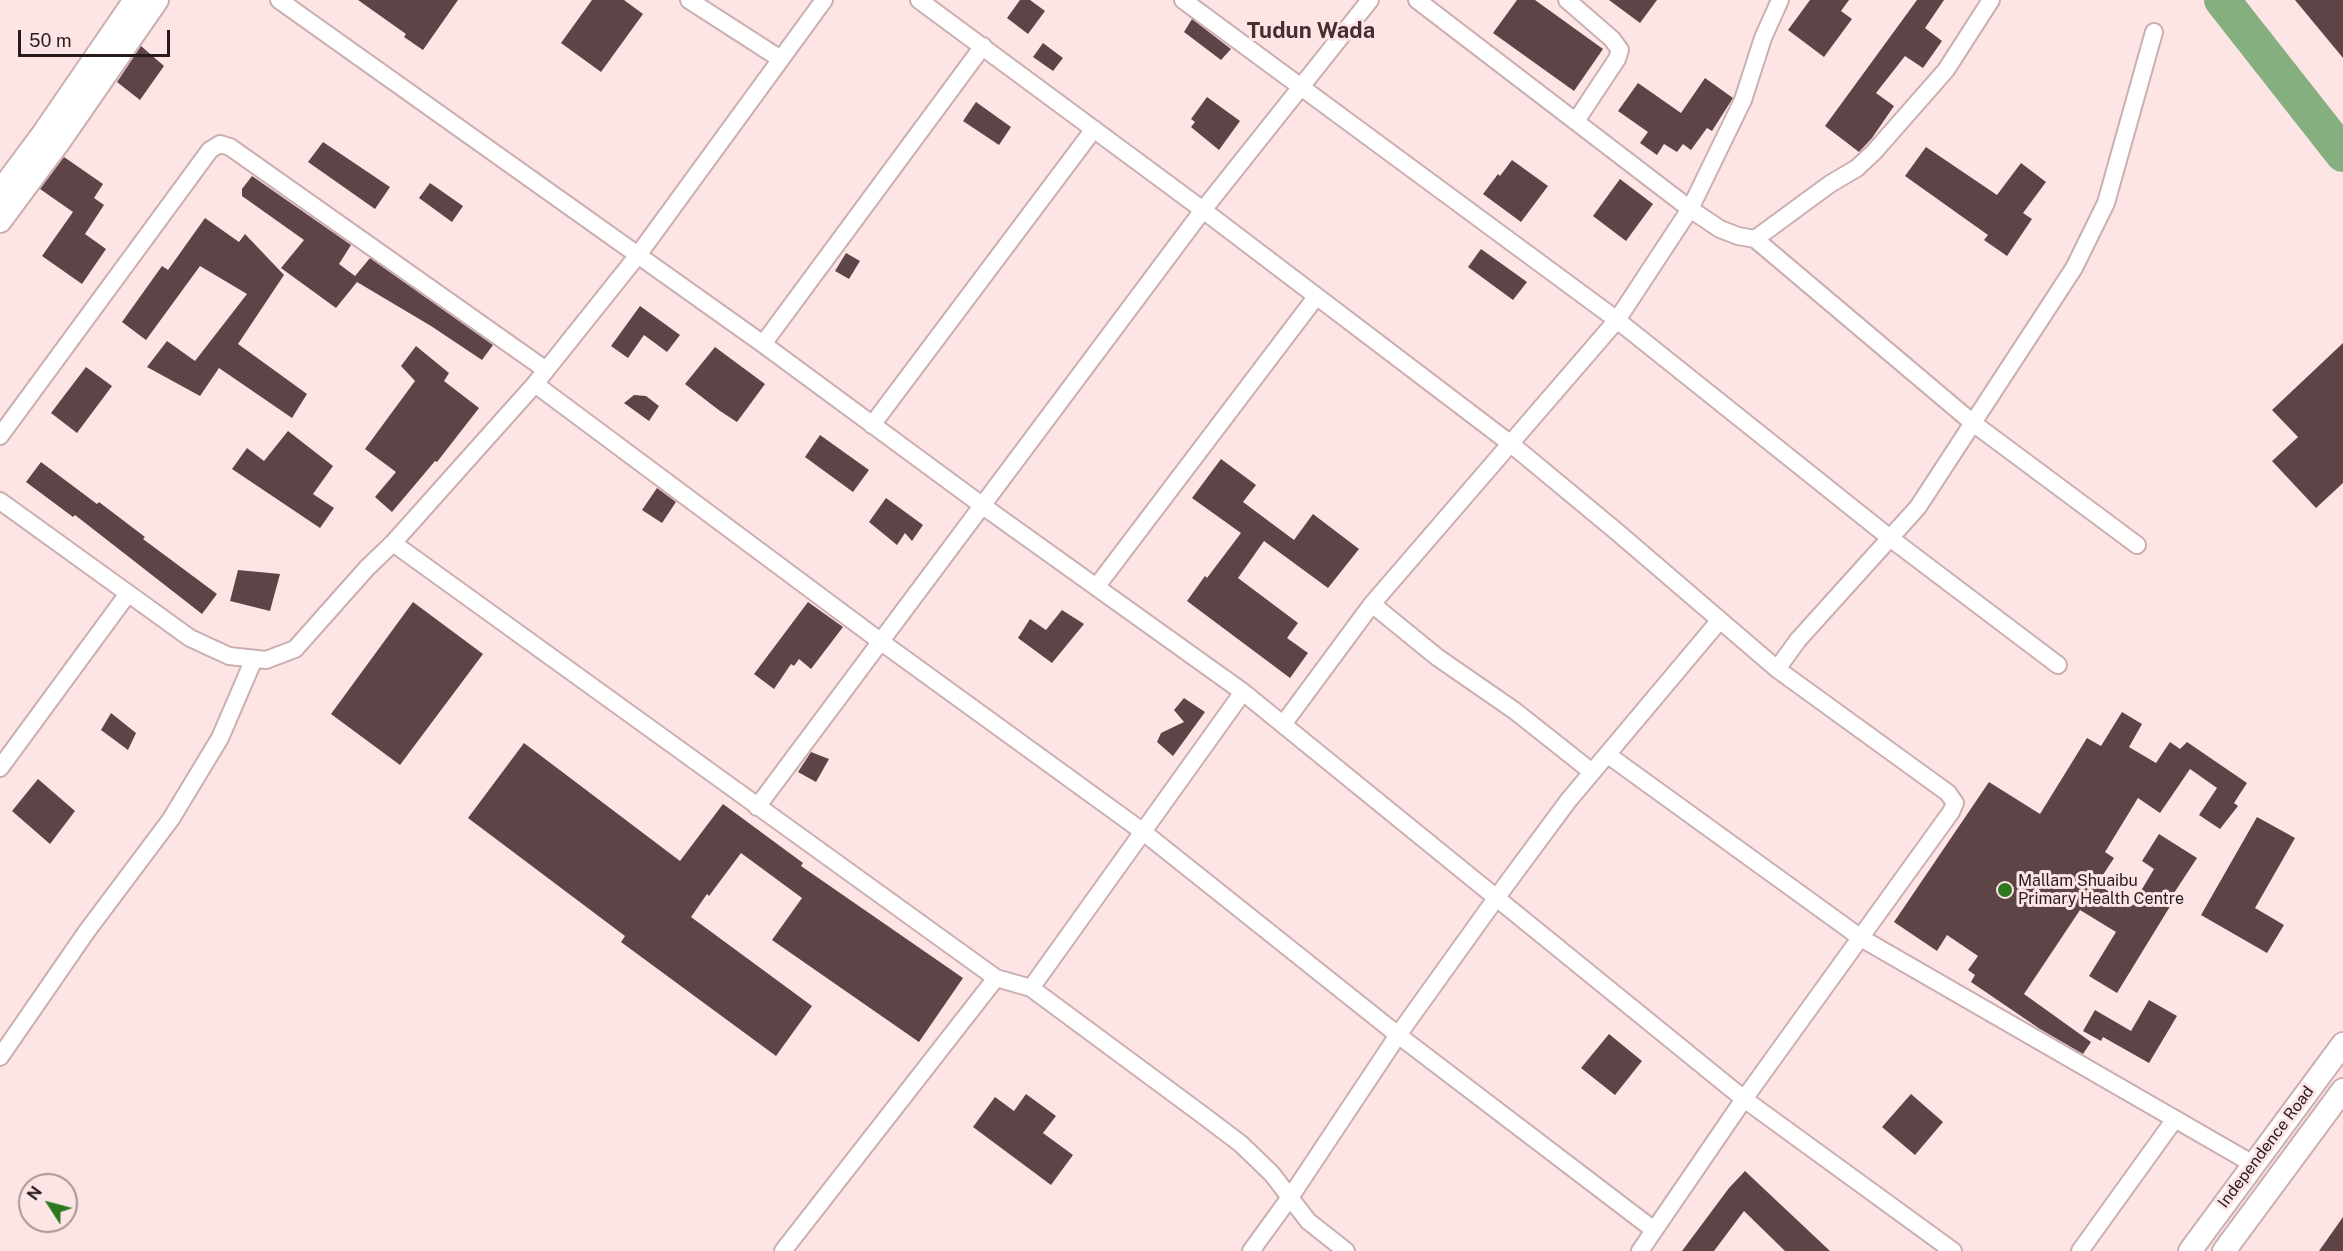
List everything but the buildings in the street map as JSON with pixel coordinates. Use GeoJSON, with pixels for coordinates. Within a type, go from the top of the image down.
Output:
{"type":"FeatureCollection","features":[{"type":"Feature","properties":{"kind":"street"},"geometry":{"type":"LineString","coordinates":[[0,192],[135,0]]}},
{"type":"Feature","properties":{"kind":"street"},"geometry":{"type":"LineString","coordinates":[[0,221],[58,143],[157,0]]}},
{"type":"Feature","properties":{"kind":"street"},"geometry":{"type":"LineString","coordinates":[[279,0],[763,344],[983,506],[1244,692],[1744,1099],[1953,1251]]}},
{"type":"Feature","properties":{"kind":"street"},"geometry":{"type":"LineString","coordinates":[[689,0],[779,58]]}},
{"type":"Feature","properties":{"kind":"street"},"geometry":{"type":"LineString","coordinates":[[0,501],[190,638],[229,656],[266,660],[295,649],[535,384],[638,255],[779,58],[824,0]]}},
{"type":"Feature","properties":{"kind":"street"},"geometry":{"type":"LineString","coordinates":[[919,0],[1203,210],[1511,444],[1777,669],[1948,794],[1955,803],[1951,812],[1744,1099],[1640,1251]]}},
{"type":"Feature","properties":{"kind":"street"},"geometry":{"type":"LineString","coordinates":[[1183,0],[1299,88],[1617,320],[1890,538],[2058,665]]}},
{"type":"Feature","properties":{"kind":"street"},"geometry":{"type":"LineString","coordinates":[[757,807],[1203,210],[1370,0]]}},
{"type":"Feature","properties":{"kind":"street"},"geometry":{"type":"LineString","coordinates":[[1417,0],[1690,209],[1720,229],[1755,239],[1973,423],[2137,545]]}},
{"type":"Feature","properties":{"kind":"street"},"geometry":{"type":"LineString","coordinates":[[1567,0],[1612,39],[1620,50],[1617,59],[1576,121]]}},
{"type":"Feature","properties":{"kind":"street"},"geometry":{"type":"LineString","coordinates":[[1284,723],[1372,604],[1617,320],[1690,209],[1743,100],[1763,38],[1780,0]]}},
{"type":"Feature","properties":{"kind":"street"},"geometry":{"type":"LineString","coordinates":[[1755,239],[1830,184],[1857,168],[1874,152],[1946,70],[1991,0]]}},
{"type":"Feature","properties":{"kind":"street"},"geometry":{"type":"LineString","coordinates":[[1777,669],[1798,640],[1918,507],[2074,268],[2106,203],[2154,32]]}},
{"type":"Feature","properties":{"kind":"street"},"geometry":{"type":"LineString","coordinates":[[763,344],[983,46]]}},
{"type":"Feature","properties":{"kind":"street"},"geometry":{"type":"LineString","coordinates":[[872,425],[1094,129]]}},
{"type":"Feature","properties":{"kind":"street"},"geometry":{"type":"LineString","coordinates":[[0,436],[210,150],[220,144],[230,147],[546,370]]}},
{"type":"Feature","properties":{"kind":"street"},"geometry":{"type":"LineString","coordinates":[[1097,586],[1316,297]]}},
{"type":"Feature","properties":{"kind":"street"},"geometry":{"type":"LineString","coordinates":[[535,384],[880,641],[1142,831],[1398,1035],[1654,1230]]}},
{"type":"Feature","properties":{"kind":"street"},"geometry":{"type":"LineString","coordinates":[[393,543],[996,978],[1031,988],[1241,1144],[1272,1174],[1308,1221],[1346,1251]]}},
{"type":"Feature","properties":{"kind":"street"},"geometry":{"type":"LineString","coordinates":[[0,768],[128,595]]}},
{"type":"Feature","properties":{"kind":"street"},"geometry":{"type":"LineString","coordinates":[[1372,604],[1437,657],[1515,711],[1592,772]]}},
{"type":"Feature","properties":{"kind":"street"},"geometry":{"type":"LineString","coordinates":[[1251,1251],[1291,1196],[1398,1035],[1497,897],[1592,772],[1720,620]]}},
{"type":"Feature","properties":{"kind":"street"},"geometry":{"type":"LineString","coordinates":[[0,1058],[87,931],[171,819],[220,738],[254,658]]}},
{"type":"Feature","properties":{"kind":"street"},"geometry":{"type":"LineString","coordinates":[[1031,988],[1244,692]]}},
{"type":"Feature","properties":{"kind":"street"},"geometry":{"type":"LineString","coordinates":[[1608,755],[1861,938],[2253,1164]]}},
{"type":"Feature","properties":{"kind":"street"},"geometry":{"type":"LineString","coordinates":[[783,1251],[996,978]]}},
{"type":"Feature","properties":{"kind":"street","name":"Independence Road"},"geometry":{"type":"LineString","coordinates":[[2190,1251],[2343,1044]]}},
{"type":"Feature","properties":{"kind":"street","name":"Independence Road"},"geometry":{"type":"LineString","coordinates":[[2224,1251],[2343,1090]]}},
{"type":"Feature","properties":{"kind":"street"},"geometry":{"type":"LineString","coordinates":[[2080,1251],[2175,1119]]}},
{"type":"Feature","properties":{"kind":"waterway"},"geometry":{"type":"LineString","coordinates":[[2222,0],[2343,154]]}},
{"type":"Feature","properties":{"kind":"place","name":"Mallam Shuaibu Primary Health Centre"},"geometry":{"type":"Point","coordinates":[2005,890]}},
{"type":"Feature","properties":{"kind":"district","name":"Tudun Wada"},"geometry":{"type":"Point","coordinates":[1311,31]}}]}
